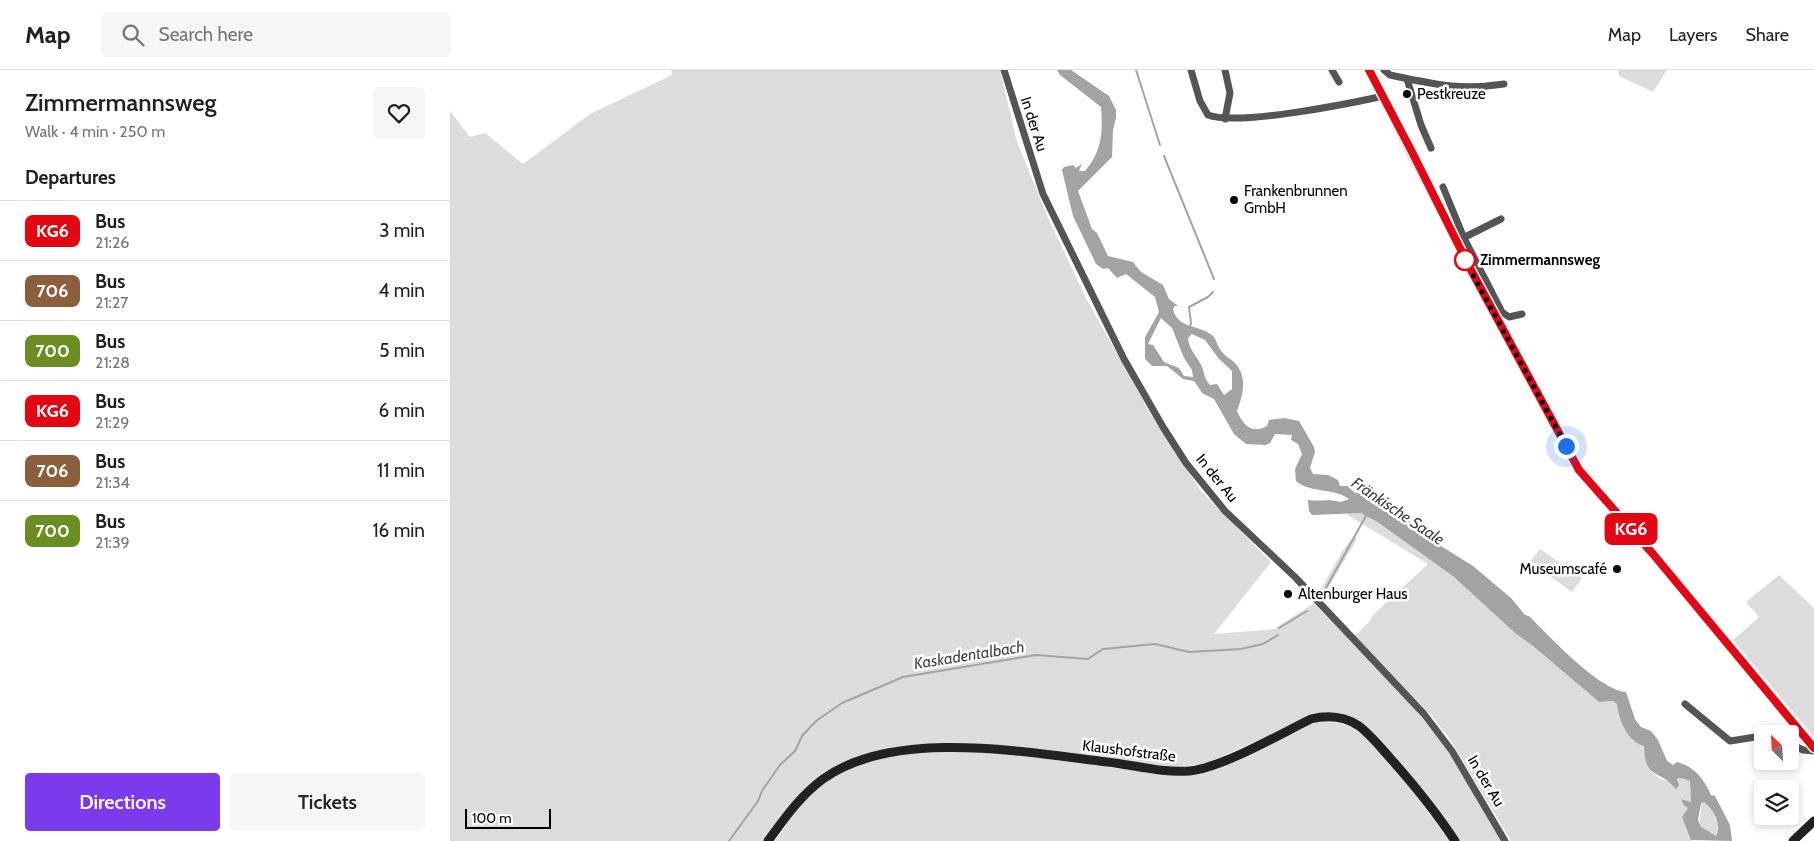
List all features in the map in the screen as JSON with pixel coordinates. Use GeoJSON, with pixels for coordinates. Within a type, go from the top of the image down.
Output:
{"type":"FeatureCollection","features":[{"type":"Feature","properties":{"kind":"main road"},"geometry":{"type":"LineString","coordinates":[[1369,70],[1460,240],[1579,470],[1653,554],[1814,749]]}},
{"type":"Feature","properties":{"kind":"main road","name":"Klaushofstraße"},"geometry":{"type":"LineString","coordinates":[[768,841],[798,800],[824,778],[843,768],[883,753],[921,747],[948,748],[1053,756],[1153,769],[1190,771],[1214,764],[1311,719],[1326,716],[1340,718],[1358,725],[1377,743],[1421,794],[1455,841]]}},
{"type":"Feature","properties":{"kind":"main road"},"geometry":{"type":"LineString","coordinates":[[1793,841],[1814,821]]}},
{"type":"Feature","properties":{"kind":"street","name":"In der Au"},"geometry":{"type":"LineString","coordinates":[[1004,70],[1043,194],[1124,359],[1186,462],[1226,511],[1295,577],[1424,714],[1452,751],[1505,841]]}},
{"type":"Feature","properties":{"kind":"street"},"geometry":{"type":"LineString","coordinates":[[1191,70],[1200,101],[1208,115],[1225,119],[1349,103],[1384,96]]}},
{"type":"Feature","properties":{"kind":"street"},"geometry":{"type":"LineString","coordinates":[[1225,70],[1230,93],[1225,119]]}},
{"type":"Feature","properties":{"kind":"street"},"geometry":{"type":"LineString","coordinates":[[1332,70],[1339,82]]}},
{"type":"Feature","properties":{"kind":"street"},"geometry":{"type":"LineString","coordinates":[[1384,70],[1390,75],[1452,88],[1474,89],[1504,84]]}},
{"type":"Feature","properties":{"kind":"street"},"geometry":{"type":"LineString","coordinates":[[1407,79],[1421,125],[1431,148]]}},
{"type":"Feature","properties":{"kind":"street"},"geometry":{"type":"LineString","coordinates":[[1442,187],[1460,240],[1502,312],[1509,317],[1522,314]]}},
{"type":"Feature","properties":{"kind":"street"},"geometry":{"type":"LineString","coordinates":[[1460,240],[1501,219]]}},
{"type":"Feature","properties":{"kind":"street"},"geometry":{"type":"LineString","coordinates":[[1685,704],[1730,741],[1754,737]]}},
{"type":"Feature","properties":{"kind":"street"},"geometry":{"type":"LineString","coordinates":[[1799,748],[1804,750],[1814,749]]}},
{"type":"Feature","properties":{"kind":"shaded area"},"geometry":{"type":"Polygon","coordinates":[[[671,70],[1000,70],[1017,142],[1049,220],[1086,298],[1150,413],[1201,491],[1271,562],[1214,634],[1274,629],[1314,603],[1413,707],[1446,748],[1501,841],[1458,841],[1359,723],[1310,717],[1205,764],[1172,768],[966,743],[903,746],[861,756],[822,775],[796,799],[765,841],[450,841],[450,111],[470,137],[485,133],[523,164],[590,114],[672,75],[671,70]]]}},
{"type":"Feature","properties":{"kind":"shaded area"},"geometry":{"type":"Polygon","coordinates":[[[1057,70],[1071,70],[1109,96],[1116,110],[1112,157],[1078,191],[1092,229],[1097,233],[1108,256],[1133,262],[1141,272],[1163,285],[1169,299],[1178,306],[1175,306],[1173,309],[1176,316],[1184,324],[1208,332],[1213,336],[1221,351],[1239,368],[1242,374],[1243,386],[1237,411],[1242,421],[1252,429],[1257,429],[1267,426],[1269,420],[1284,418],[1299,421],[1314,447],[1315,452],[1310,468],[1313,474],[1328,475],[1338,480],[1340,486],[1348,486],[1355,493],[1380,495],[1388,505],[1424,531],[1433,541],[1473,566],[1511,598],[1525,615],[1529,616],[1575,661],[1602,682],[1626,692],[1635,719],[1641,727],[1651,731],[1658,740],[1667,761],[1673,765],[1677,762],[1689,767],[1702,779],[1711,795],[1715,796],[1730,825],[1732,841],[1691,840],[1682,817],[1688,808],[1681,799],[1691,802],[1690,781],[1681,778],[1677,779],[1679,785],[1676,789],[1650,769],[1645,757],[1644,746],[1633,740],[1625,729],[1617,704],[1613,701],[1599,702],[1515,633],[1454,577],[1379,523],[1361,513],[1312,515],[1309,511],[1308,500],[1341,502],[1349,499],[1336,493],[1308,488],[1296,481],[1295,469],[1302,454],[1298,444],[1291,440],[1292,435],[1275,434],[1270,443],[1266,445],[1246,444],[1234,434],[1214,399],[1202,393],[1194,381],[1183,379],[1167,366],[1152,366],[1145,359],[1145,337],[1159,312],[1155,297],[1126,274],[1117,278],[1108,268],[1103,269],[1096,264],[1073,216],[1062,170],[1064,167],[1073,165],[1076,168],[1082,164],[1079,171],[1085,171],[1091,164],[1100,141],[1102,125],[1101,107],[1060,75],[1057,70]],[[1161,318],[1148,344],[1153,345],[1164,362],[1179,368],[1184,376],[1193,377],[1192,370],[1184,358],[1172,328],[1161,318]],[[1192,334],[1188,338],[1208,382],[1210,385],[1217,384],[1224,395],[1232,389],[1232,371],[1219,359],[1205,340],[1192,334]],[[1704,802],[1701,803],[1698,820],[1701,827],[1716,836],[1718,827],[1716,817],[1704,802]]]}},
{"type":"Feature","properties":{"kind":"shaded area"},"geometry":{"type":"Polygon","coordinates":[[[1618,70],[1667,70],[1653,92],[1619,76],[1618,70]]]}},
{"type":"Feature","properties":{"kind":"shaded area"},"geometry":{"type":"Polygon","coordinates":[[[1361,513],[1379,523],[1454,577],[1515,633],[1599,702],[1613,701],[1617,704],[1624,729],[1644,746],[1649,768],[1653,773],[1664,780],[1679,785],[1677,780],[1681,778],[1690,781],[1691,803],[1685,800],[1689,807],[1692,841],[1511,841],[1451,741],[1431,715],[1354,636],[1370,621],[1373,615],[1428,564],[1346,514],[1361,513]]]}},
{"type":"Feature","properties":{"kind":"shaded area"},"geometry":{"type":"Polygon","coordinates":[[[1354,536],[1357,539],[1323,597],[1318,594],[1343,550],[1354,536]]]}},
{"type":"Feature","properties":{"kind":"shaded area"},"geometry":{"type":"Polygon","coordinates":[[[1540,549],[1582,578],[1572,592],[1530,562],[1540,549]]]}},
{"type":"Feature","properties":{"kind":"shaded area"},"geometry":{"type":"Polygon","coordinates":[[[1779,575],[1814,608],[1814,737],[1733,640],[1759,617],[1746,602],[1779,575]]]}},
{"type":"Feature","properties":{"kind":"shaded area"},"geometry":{"type":"Polygon","coordinates":[[[1326,721],[1349,726],[1367,739],[1400,776],[1449,841],[775,841],[804,801],[826,781],[857,765],[893,756],[931,752],[971,752],[1051,759],[1159,774],[1188,774],[1225,764],[1312,724],[1326,721]]]}},
{"type":"Feature","properties":{"kind":"shaded area"},"geometry":{"type":"Polygon","coordinates":[[[1704,802],[1717,822],[1716,836],[1709,834],[1701,828],[1701,803],[1704,802]]]}},
{"type":"Feature","properties":{"kind":"waterway"},"geometry":{"type":"LineString","coordinates":[[1136,70],[1160,145]]}},
{"type":"Feature","properties":{"kind":"waterway"},"geometry":{"type":"LineString","coordinates":[[1164,156],[1214,279]]}},
{"type":"Feature","properties":{"kind":"waterway"},"geometry":{"type":"LineString","coordinates":[[1190,327],[1189,307],[1208,297],[1213,292]]}},
{"type":"Feature","properties":{"kind":"waterway","name":"Kaskadentalbach"},"geometry":{"type":"LineString","coordinates":[[1322,595],[1367,514]]}},
{"type":"Feature","properties":{"kind":"waterway","name":"Kaskadentalbach"},"geometry":{"type":"LineString","coordinates":[[1279,628],[1307,611]]}},
{"type":"Feature","properties":{"kind":"waterway","name":"Kaskadentalbach"},"geometry":{"type":"LineString","coordinates":[[729,841],[758,801],[762,791],[780,765],[795,751],[802,736],[816,721],[842,703],[903,677],[1036,655],[1088,659],[1103,649],[1155,644],[1189,652],[1241,649],[1263,644],[1278,635]]}},
{"type":"Feature","properties":{"kind":"bus line","name":"KG6"},"geometry":{"type":"LineString","coordinates":[[1369,70],[1384,96],[1471,270],[1579,470],[1653,554],[1814,748]]}},
{"type":"Feature","properties":{"kind":"place","name":"Pestkreuze"},"geometry":{"type":"Point","coordinates":[1407,94]}},
{"type":"Feature","properties":{"kind":"place","name":"Frankenbrunnen GmbH"},"geometry":{"type":"Point","coordinates":[1234,200]}},
{"type":"Feature","properties":{"kind":"place","name":"Zimmermannsweg"},"geometry":{"type":"Point","coordinates":[1465,260]}},
{"type":"Feature","properties":{"kind":"place","name":"Museumscafé"},"geometry":{"type":"Point","coordinates":[1617,569]}},
{"type":"Feature","properties":{"kind":"place","name":"Altenburger Haus"},"geometry":{"type":"Point","coordinates":[1288,594]}},
{"type":"Feature","properties":{"kind":"route"},"geometry":{"type":"LineString","coordinates":[[1465,260],[1566,446]]}},
{"type":"Feature","properties":{"kind":"water label","name":"Fränkische Saale"},"geometry":{"type":"Point","coordinates":[1398,511]}}]}
